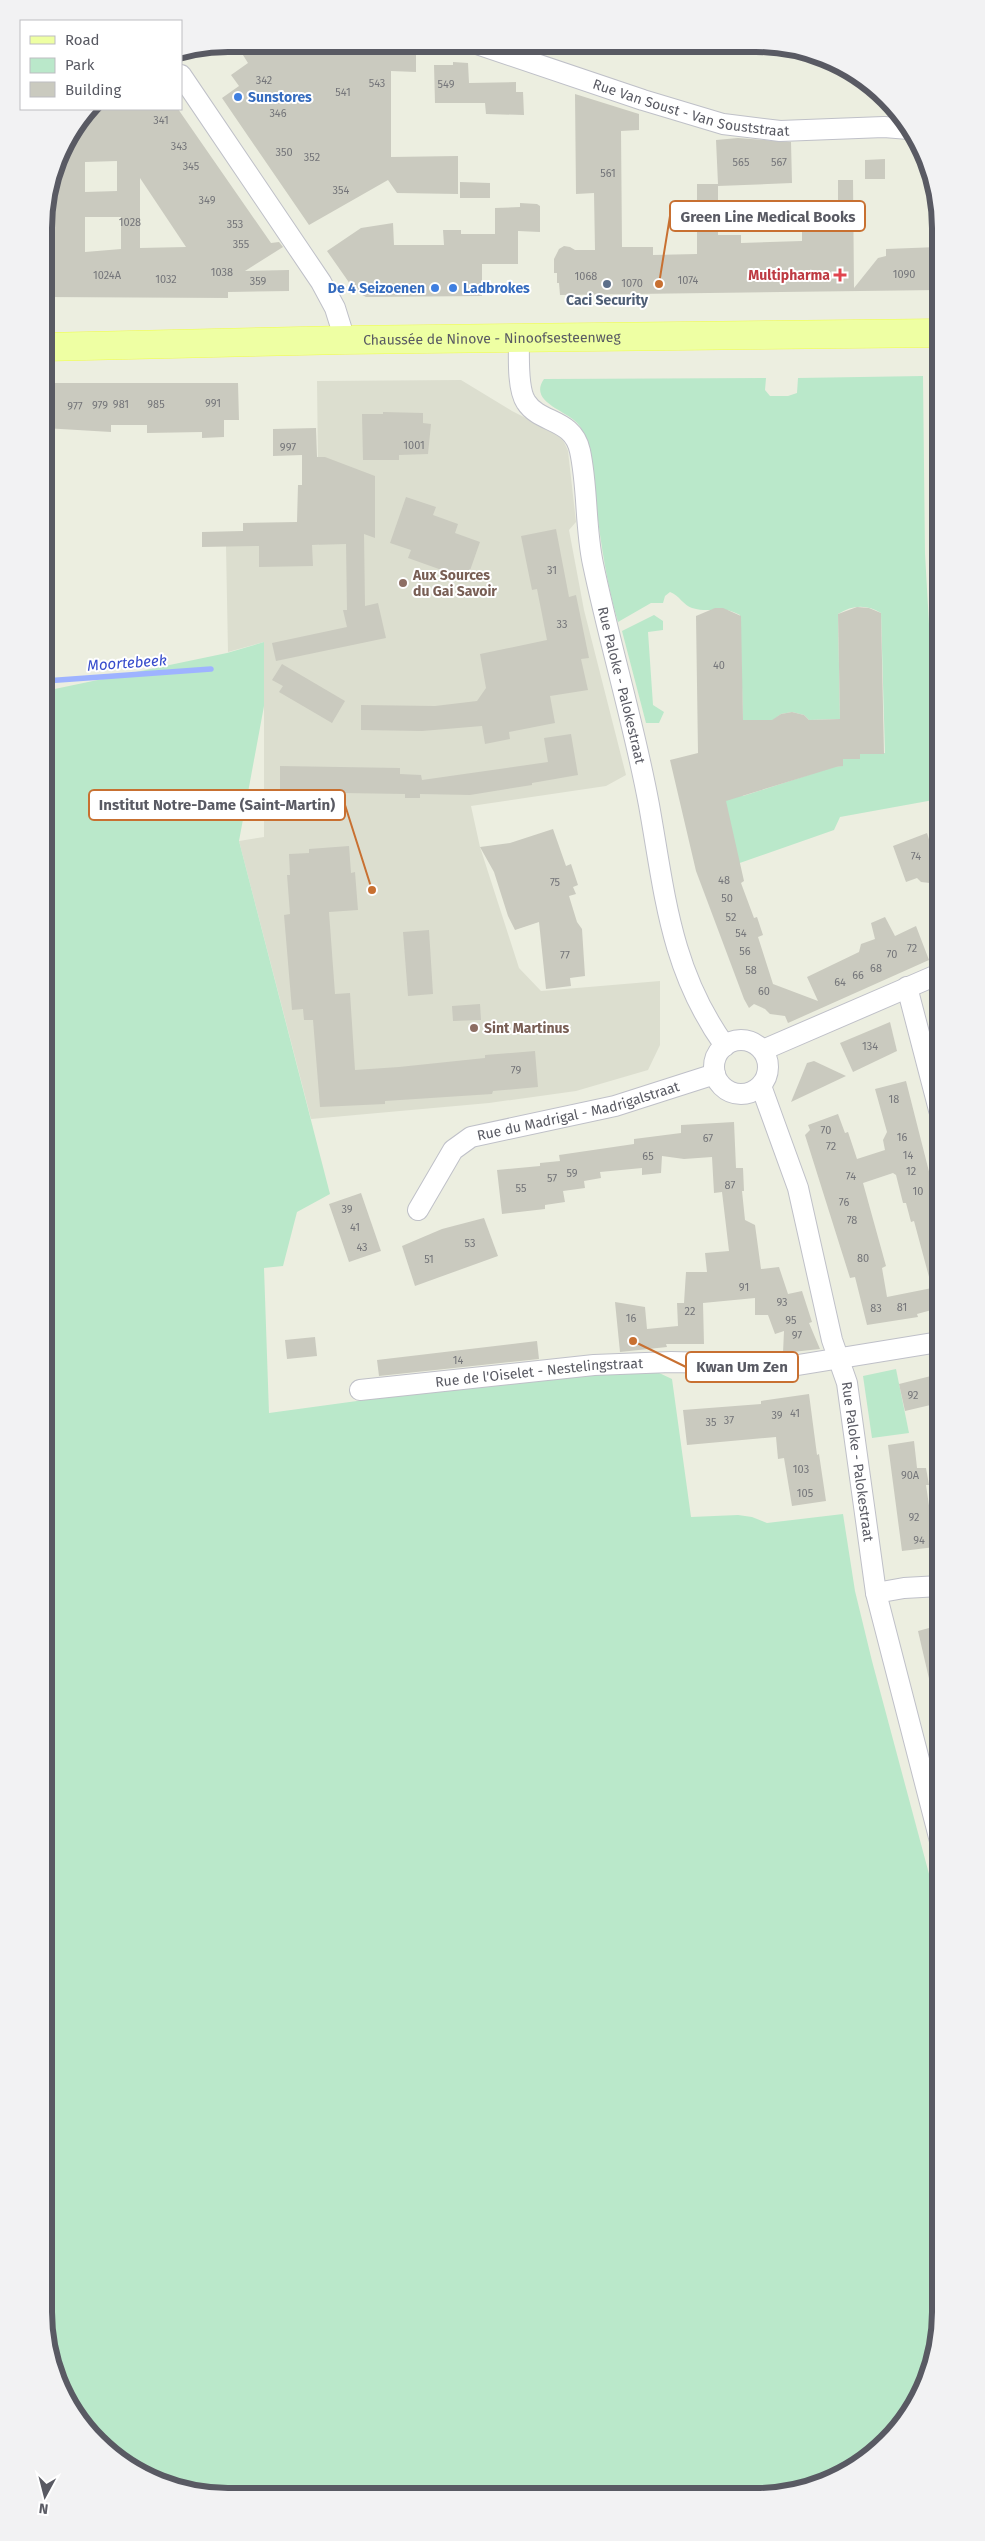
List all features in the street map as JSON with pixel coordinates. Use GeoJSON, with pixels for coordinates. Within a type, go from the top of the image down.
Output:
{"type":"FeatureCollection","features":[{"type":"Feature","properties":{"kind":"main road","name":"Chaussée de Ninove - Ninoofsesteenweg"},"geometry":{"type":"LineString","coordinates":[[53,347],[345,340],[932,333]]}},
{"type":"Feature","properties":{"kind":"street","name":"Rue Van Soust - Van Souststraat"},"geometry":{"type":"LineString","coordinates":[[502,52],[643,100],[723,124],[780,131],[884,127],[901,128]]}},
{"type":"Feature","properties":{"kind":"street"},"geometry":{"type":"LineString","coordinates":[[182,76],[320,282],[336,308],[345,340]]}},
{"type":"Feature","properties":{"kind":"street","name":"Rue Paloke - Palokestraat"},"geometry":{"type":"LineString","coordinates":[[519,338],[521,384],[525,400],[533,410],[568,428],[580,448],[593,562],[639,758],[672,934],[697,1000],[724,1046]]}},
{"type":"Feature","properties":{"kind":"street"},"geometry":{"type":"LineString","coordinates":[[763,1050],[932,977]]}},
{"type":"Feature","properties":{"kind":"street"},"geometry":{"type":"LineString","coordinates":[[907,987],[932,1083]]}},
{"type":"Feature","properties":{"kind":"street"},"geometry":{"type":"LineString","coordinates":[[749,1041],[763,1050],[768,1068],[761,1086],[754,1091],[735,1094],[719,1083],[715,1074],[714,1064],[724,1046],[732,1042],[749,1041]]}},
{"type":"Feature","properties":{"kind":"street","name":"Rue du Madrigal - Madrigalstraat"},"geometry":{"type":"LineString","coordinates":[[418,1210],[453,1150],[471,1137],[615,1106],[715,1074]]}},
{"type":"Feature","properties":{"kind":"street","name":"Rue Paloke - Palokestraat"},"geometry":{"type":"LineString","coordinates":[[761,1086],[798,1188],[838,1360],[847,1382],[876,1593],[932,1810]]}},
{"type":"Feature","properties":{"kind":"street","name":"Rue de l'Oiselet - Nestelingstraat"},"geometry":{"type":"LineString","coordinates":[[360,1390],[594,1365],[671,1362],[798,1365],[932,1343]]}},
{"type":"Feature","properties":{"kind":"street"},"geometry":{"type":"LineString","coordinates":[[876,1593],[904,1588],[932,1586]]}},
{"type":"Feature","properties":{"kind":"shaded area","name":"Aux Sources du Gai Savoir"},"geometry":{"type":"Polygon","coordinates":[[[461,380],[512,411],[557,434],[564,442],[568,451],[576,522],[569,530],[584,610],[626,775],[606,786],[471,806],[480,847],[519,968],[541,991],[660,981],[660,1045],[648,1070],[576,1091],[489,1103],[311,1119],[239,841],[264,837],[264,642],[228,652],[226,546],[319,545],[317,381],[461,380]]]}},
{"type":"Feature","properties":{"kind":"green space"},"geometry":{"type":"Polygon","coordinates":[[[923,376],[925,554],[932,676],[932,800],[840,817],[834,830],[734,865],[721,780],[743,796],[833,767],[842,766],[843,759],[859,759],[860,751],[866,754],[885,753],[881,613],[870,608],[854,607],[838,614],[840,719],[809,720],[804,715],[792,712],[781,714],[773,720],[743,720],[740,615],[727,610],[699,610],[692,608],[670,592],[665,596],[663,603],[651,603],[618,622],[605,564],[591,455],[587,442],[578,424],[550,405],[541,394],[540,387],[544,379],[766,378],[765,390],[770,396],[788,396],[797,393],[798,378],[923,376]]]}},
{"type":"Feature","properties":{"kind":"green space"},"geometry":{"type":"Polygon","coordinates":[[[654,615],[663,621],[663,630],[648,632],[653,705],[664,712],[659,723],[646,723],[622,631],[654,615]]]}},
{"type":"Feature","properties":{"kind":"green space"},"geometry":{"type":"Polygon","coordinates":[[[264,642],[264,706],[239,841],[330,1194],[297,1212],[283,1266],[264,1268],[269,1413],[379,1398],[623,1372],[657,1372],[672,1379],[691,1517],[738,1515],[752,1517],[767,1523],[843,1514],[855,1591],[932,1885],[932,2324],[927,2358],[919,2380],[903,2410],[889,2429],[873,2445],[854,2459],[824,2475],[802,2483],[768,2488],[217,2488],[194,2485],[161,2475],[140,2465],[112,2445],[96,2429],[82,2410],[66,2380],[58,2358],[52,2312],[53,689],[227,653],[264,642]]]}},
{"type":"Feature","properties":{"kind":"green space"},"geometry":{"type":"Polygon","coordinates":[[[896,1369],[909,1433],[872,1438],[863,1376],[896,1369]]]}},
{"type":"Feature","properties":{"kind":"building"},"geometry":{"type":"Polygon","coordinates":[[[242,53],[416,53],[416,72],[391,71],[391,157],[458,156],[458,194],[397,193],[388,180],[309,225],[222,98],[239,86],[231,75],[248,63],[242,53]]]}},
{"type":"Feature","properties":{"kind":"building"},"geometry":{"type":"Polygon","coordinates":[[[453,62],[468,63],[469,83],[516,82],[516,92],[523,92],[524,115],[486,114],[485,103],[435,103],[434,65],[453,65],[453,62]]]}},
{"type":"Feature","properties":{"kind":"building"},"geometry":{"type":"Polygon","coordinates":[[[575,94],[639,114],[639,130],[621,131],[622,247],[653,247],[653,255],[697,254],[697,184],[718,184],[716,140],[738,138],[791,142],[792,183],[718,186],[718,235],[741,235],[741,243],[802,241],[802,202],[838,201],[838,180],[853,180],[854,288],[878,258],[886,256],[886,249],[932,247],[932,290],[560,295],[557,273],[554,273],[554,259],[559,249],[564,246],[575,250],[595,250],[594,193],[576,194],[575,94]]]}},
{"type":"Feature","properties":{"kind":"building"},"geometry":{"type":"Polygon","coordinates":[[[98,110],[179,110],[271,243],[279,242],[283,247],[245,271],[289,270],[289,291],[228,292],[228,298],[53,297],[53,217],[58,183],[76,140],[98,110]],[[117,161],[85,162],[85,192],[117,191],[117,161]],[[140,178],[140,248],[186,247],[140,178]],[[85,217],[85,252],[121,249],[121,217],[85,217]]]}},
{"type":"Feature","properties":{"kind":"building"},"geometry":{"type":"Polygon","coordinates":[[[885,159],[885,179],[865,179],[865,160],[885,159]]]}},
{"type":"Feature","properties":{"kind":"building"},"geometry":{"type":"Polygon","coordinates":[[[460,182],[490,183],[490,198],[460,198],[460,182]]]}},
{"type":"Feature","properties":{"kind":"building"},"geometry":{"type":"Polygon","coordinates":[[[520,203],[537,204],[540,206],[540,232],[518,231],[518,264],[482,264],[482,296],[366,297],[355,291],[327,251],[361,228],[393,223],[394,245],[444,245],[443,230],[461,230],[461,234],[495,234],[495,208],[520,207],[520,203]]]}},
{"type":"Feature","properties":{"kind":"building"},"geometry":{"type":"Polygon","coordinates":[[[53,383],[238,383],[239,420],[224,420],[224,437],[202,438],[202,432],[147,433],[147,425],[111,425],[111,432],[53,429],[53,383]]]}},
{"type":"Feature","properties":{"kind":"building"},"geometry":{"type":"Polygon","coordinates":[[[383,412],[423,413],[423,423],[431,424],[428,454],[399,455],[399,460],[363,460],[362,414],[383,414],[383,412]]]}},
{"type":"Feature","properties":{"kind":"building"},"geometry":{"type":"Polygon","coordinates":[[[316,428],[317,457],[325,457],[375,476],[375,538],[364,534],[365,606],[378,603],[386,638],[276,661],[272,643],[347,627],[343,610],[347,610],[346,544],[312,545],[313,566],[259,567],[259,546],[202,547],[202,532],[243,531],[243,523],[297,522],[298,485],[302,485],[302,455],[273,456],[273,429],[316,428]]]}},
{"type":"Feature","properties":{"kind":"building"},"geometry":{"type":"Polygon","coordinates":[[[406,497],[436,507],[433,515],[458,524],[455,533],[480,542],[467,579],[408,558],[411,550],[390,543],[406,497]]]}},
{"type":"Feature","properties":{"kind":"building"},"geometry":{"type":"Polygon","coordinates":[[[556,529],[569,597],[576,595],[589,658],[581,659],[588,690],[550,696],[555,723],[509,732],[510,739],[485,744],[482,726],[422,731],[361,730],[361,705],[435,706],[477,701],[486,688],[480,654],[547,640],[537,589],[532,590],[521,536],[556,529]]]}},
{"type":"Feature","properties":{"kind":"building"},"geometry":{"type":"Polygon","coordinates":[[[857,607],[869,608],[881,613],[884,754],[860,754],[860,759],[843,759],[843,766],[726,801],[744,881],[741,883],[754,918],[757,917],[763,935],[758,937],[773,984],[818,1001],[807,977],[859,952],[861,944],[875,939],[871,923],[885,917],[895,936],[916,926],[929,960],[788,1023],[785,1016],[770,1014],[765,1009],[754,1004],[749,1008],[744,999],[696,871],[670,760],[698,753],[696,616],[715,608],[723,608],[741,616],[743,720],[772,720],[781,714],[792,712],[804,715],[809,720],[840,719],[838,614],[857,607]]]}},
{"type":"Feature","properties":{"kind":"building"},"geometry":{"type":"Polygon","coordinates":[[[282,664],[345,701],[332,723],[279,692],[283,686],[272,680],[282,664]]]}},
{"type":"Feature","properties":{"kind":"building"},"geometry":{"type":"Polygon","coordinates":[[[571,734],[578,775],[532,783],[532,785],[470,795],[420,794],[420,798],[405,798],[405,794],[280,792],[280,766],[400,768],[400,774],[421,775],[422,780],[548,762],[544,738],[571,734]]]}},
{"type":"Feature","properties":{"kind":"building"},"geometry":{"type":"Polygon","coordinates":[[[553,829],[566,866],[571,864],[578,885],[573,887],[576,894],[569,896],[577,922],[582,929],[585,976],[570,978],[571,986],[546,989],[539,922],[515,930],[508,916],[494,872],[480,847],[510,843],[553,829]]]}},
{"type":"Feature","properties":{"kind":"building"},"geometry":{"type":"Polygon","coordinates":[[[927,833],[932,849],[930,883],[921,882],[917,878],[906,882],[893,846],[927,833]]]}},
{"type":"Feature","properties":{"kind":"building"},"geometry":{"type":"Polygon","coordinates":[[[349,846],[351,873],[355,872],[358,910],[329,912],[335,994],[350,993],[355,1070],[485,1058],[485,1055],[535,1051],[538,1087],[493,1091],[492,1094],[385,1101],[385,1104],[320,1107],[313,1020],[304,1020],[303,1009],[292,1010],[284,915],[290,914],[287,875],[290,875],[289,854],[309,853],[309,849],[349,846]]]}},
{"type":"Feature","properties":{"kind":"building"},"geometry":{"type":"Polygon","coordinates":[[[429,930],[433,994],[408,996],[403,932],[429,930]]]}},
{"type":"Feature","properties":{"kind":"building"},"geometry":{"type":"Polygon","coordinates":[[[480,1004],[481,1020],[453,1021],[452,1006],[480,1004]]]}},
{"type":"Feature","properties":{"kind":"building"},"geometry":{"type":"Polygon","coordinates":[[[890,1022],[897,1051],[853,1072],[840,1043],[890,1022]]]}},
{"type":"Feature","properties":{"kind":"building"},"geometry":{"type":"Polygon","coordinates":[[[814,1061],[846,1076],[791,1102],[807,1063],[814,1061]]]}},
{"type":"Feature","properties":{"kind":"building"},"geometry":{"type":"Polygon","coordinates":[[[906,1081],[932,1183],[932,1288],[932,1310],[917,1314],[918,1317],[867,1325],[855,1277],[850,1278],[805,1135],[810,1130],[808,1125],[838,1114],[845,1133],[848,1132],[857,1159],[885,1150],[883,1140],[887,1132],[875,1089],[906,1081]],[[893,1173],[863,1183],[886,1266],[882,1268],[887,1297],[932,1288],[914,1221],[911,1222],[906,1203],[903,1203],[896,1175],[893,1173]]]}},
{"type":"Feature","properties":{"kind":"building"},"geometry":{"type":"Polygon","coordinates":[[[734,1122],[736,1168],[743,1168],[744,1191],[742,1191],[745,1220],[755,1225],[761,1269],[779,1267],[788,1294],[802,1291],[812,1322],[809,1323],[820,1349],[783,1353],[784,1331],[775,1334],[768,1315],[755,1315],[755,1298],[703,1303],[704,1344],[666,1344],[667,1347],[620,1352],[615,1302],[645,1307],[647,1329],[678,1326],[677,1303],[684,1303],[686,1272],[707,1272],[705,1253],[729,1251],[722,1192],[714,1193],[712,1157],[684,1159],[662,1156],[661,1173],[642,1175],[642,1168],[600,1172],[601,1178],[584,1181],[585,1188],[563,1191],[565,1202],[545,1205],[545,1209],[502,1214],[497,1170],[540,1166],[540,1163],[560,1161],[559,1155],[634,1144],[634,1139],[681,1133],[681,1125],[734,1122]]]}},
{"type":"Feature","properties":{"kind":"building"},"geometry":{"type":"Polygon","coordinates":[[[361,1193],[381,1251],[349,1262],[329,1204],[361,1193]]]}},
{"type":"Feature","properties":{"kind":"building"},"geometry":{"type":"Polygon","coordinates":[[[484,1218],[498,1256],[415,1286],[402,1246],[442,1229],[484,1218]]]}},
{"type":"Feature","properties":{"kind":"building"},"geometry":{"type":"Polygon","coordinates":[[[315,1337],[317,1356],[287,1359],[285,1340],[315,1337]]]}},
{"type":"Feature","properties":{"kind":"building"},"geometry":{"type":"Polygon","coordinates":[[[537,1341],[539,1359],[379,1376],[377,1360],[537,1341]]]}},
{"type":"Feature","properties":{"kind":"building"},"geometry":{"type":"Polygon","coordinates":[[[932,1376],[932,1405],[905,1411],[899,1384],[932,1376]]]}},
{"type":"Feature","properties":{"kind":"building"},"geometry":{"type":"Polygon","coordinates":[[[809,1394],[817,1455],[819,1454],[826,1501],[792,1506],[784,1458],[778,1459],[776,1437],[687,1445],[683,1410],[761,1404],[761,1401],[809,1394]]]}},
{"type":"Feature","properties":{"kind":"building"},"geometry":{"type":"Polygon","coordinates":[[[914,1441],[917,1468],[926,1468],[929,1485],[926,1485],[932,1526],[932,1547],[902,1551],[888,1445],[914,1441]]]}},
{"type":"Feature","properties":{"kind":"building"},"geometry":{"type":"Polygon","coordinates":[[[932,1627],[932,1692],[918,1631],[932,1627]]]}},
{"type":"Feature","properties":{"kind":"waterway","name":"Moortebeek"},"geometry":{"type":"LineString","coordinates":[[53,680],[211,669]]}},
{"type":"Feature","properties":{"kind":"place","name":"Sunstores"},"geometry":{"type":"Point","coordinates":[238,97]}},
{"type":"Feature","properties":{"kind":"place","name":"Multipharma"},"geometry":{"type":"Point","coordinates":[840,275]}},
{"type":"Feature","properties":{"kind":"place","name":"Caci Security"},"geometry":{"type":"Point","coordinates":[607,284]}},
{"type":"Feature","properties":{"kind":"place","name":"Green Line Medical Books"},"geometry":{"type":"Point","coordinates":[659,284]}},
{"type":"Feature","properties":{"kind":"place","name":"De 4 Seizoenen"},"geometry":{"type":"Point","coordinates":[435,288]}},
{"type":"Feature","properties":{"kind":"place","name":"Ladbrokes"},"geometry":{"type":"Point","coordinates":[453,288]}},
{"type":"Feature","properties":{"kind":"place","name":"Aux Sources du Gai Savoir"},"geometry":{"type":"Point","coordinates":[403,583]}},
{"type":"Feature","properties":{"kind":"place","name":"Institut Notre-Dame (Saint-Martin)"},"geometry":{"type":"Point","coordinates":[372,890]}},
{"type":"Feature","properties":{"kind":"place","name":"Sint Martinus"},"geometry":{"type":"Point","coordinates":[474,1028]}},
{"type":"Feature","properties":{"kind":"place","name":"Kwan Um Zen"},"geometry":{"type":"Point","coordinates":[633,1341]}}]}
